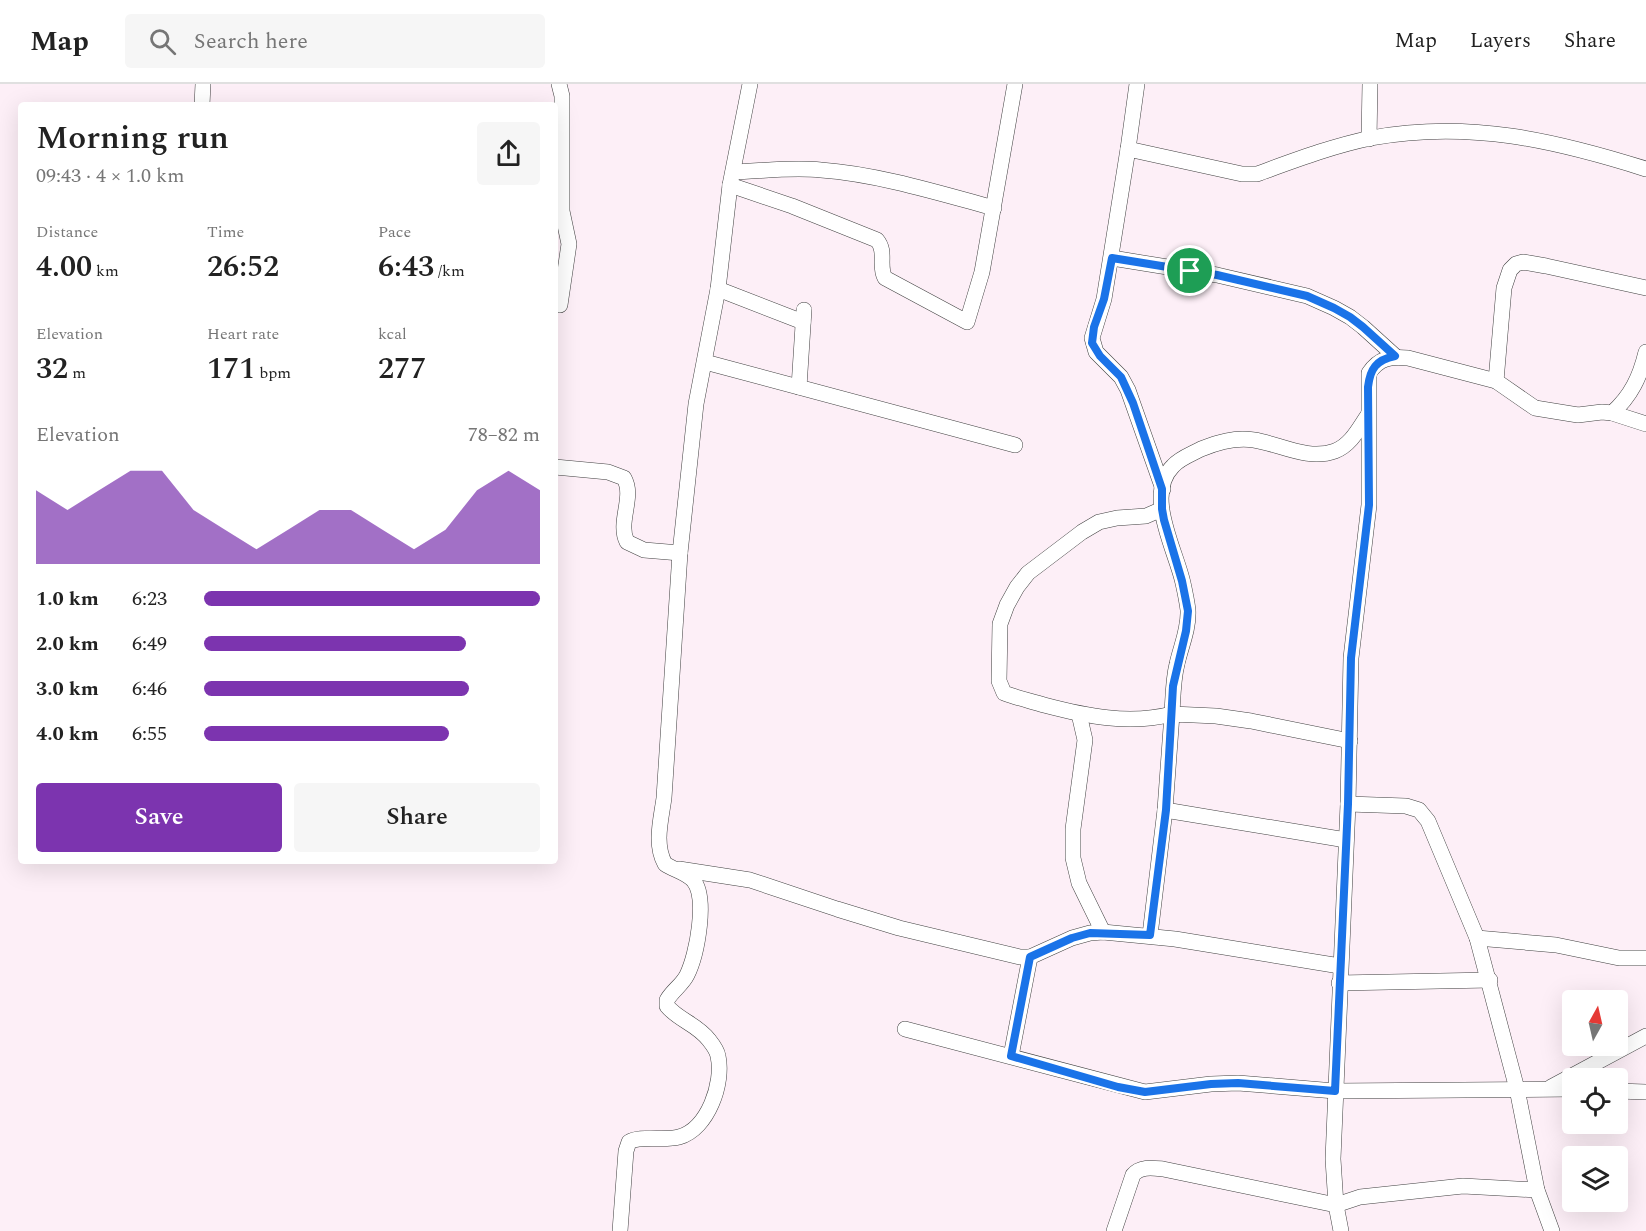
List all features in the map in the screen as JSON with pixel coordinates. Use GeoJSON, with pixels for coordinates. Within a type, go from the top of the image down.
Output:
{"type":"FeatureCollection","features":[{"type":"Feature","properties":{"kind":"street"},"geometry":{"type":"LineString","coordinates":[[202,102],[203,84]]}},
{"type":"Feature","properties":{"kind":"street"},"geometry":{"type":"LineString","coordinates":[[559,84],[562,96],[562,211],[569,244],[560,305]]}},
{"type":"Feature","properties":{"kind":"street"},"geometry":{"type":"LineString","coordinates":[[620,1231],[626,1151],[629,1142],[634,1139],[666,1139],[683,1136],[704,1118],[713,1103],[717,1088],[719,1066],[715,1047],[701,1030],[670,1010],[666,1004],[669,996],[684,981],[689,971],[701,909],[699,889],[691,879],[665,864],[658,837],[664,798],[680,553],[696,404],[718,289],[732,178],[750,84]]}},
{"type":"Feature","properties":{"kind":"street"},"geometry":{"type":"LineString","coordinates":[[732,178],[792,206],[878,240],[883,249],[882,272],[885,279],[967,322],[982,272],[1015,84]]}},
{"type":"Feature","properties":{"kind":"street"},"geometry":{"type":"LineString","coordinates":[[1137,84],[1112,258],[1092,343],[1100,356],[1121,377],[1128,390],[1162,489],[1162,509],[1188,611],[1186,631],[1173,686],[1166,810],[1150,935]]}},
{"type":"Feature","properties":{"kind":"street"},"geometry":{"type":"LineString","coordinates":[[1369,139],[1370,84]]}},
{"type":"Feature","properties":{"kind":"street"},"geometry":{"type":"LineString","coordinates":[[1128,149],[1242,174],[1257,174],[1369,139],[1423,131],[1493,132],[1569,146],[1646,169]]}},
{"type":"Feature","properties":{"kind":"street"},"geometry":{"type":"LineString","coordinates":[[732,178],[806,169],[831,171],[906,186],[993,208]]}},
{"type":"Feature","properties":{"kind":"street"},"geometry":{"type":"LineString","coordinates":[[1112,258],[1217,275],[1307,296],[1350,317],[1395,356],[1496,381],[1535,408],[1542,410],[1578,415],[1612,413],[1646,424]]}},
{"type":"Feature","properties":{"kind":"street"},"geometry":{"type":"LineString","coordinates":[[1496,381],[1504,288],[1510,270],[1516,264],[1523,262],[1645,284]]}},
{"type":"Feature","properties":{"kind":"street"},"geometry":{"type":"LineString","coordinates":[[718,289],[804,316],[799,387]]}},
{"type":"Feature","properties":{"kind":"street"},"geometry":{"type":"LineString","coordinates":[[1612,413],[1629,396],[1635,386],[1646,352]]}},
{"type":"Feature","properties":{"kind":"street"},"geometry":{"type":"LineString","coordinates":[[1341,1231],[1336,1205],[1333,1159],[1348,804],[1351,658],[1369,505],[1369,373],[1382,360],[1395,356]]}},
{"type":"Feature","properties":{"kind":"street"},"geometry":{"type":"LineString","coordinates":[[705,362],[1015,445]]}},
{"type":"Feature","properties":{"kind":"street"},"geometry":{"type":"LineString","coordinates":[[1162,489],[1174,465],[1190,454],[1223,441],[1255,440],[1308,453],[1323,454],[1336,451],[1348,443],[1368,415]]}},
{"type":"Feature","properties":{"kind":"street"},"geometry":{"type":"LineString","coordinates":[[558,467],[608,472],[624,478],[627,486],[623,528],[627,542],[644,550],[680,553]]}},
{"type":"Feature","properties":{"kind":"street"},"geometry":{"type":"LineString","coordinates":[[1162,509],[1146,516],[1107,519],[1082,532],[1028,573],[1003,614],[998,639],[999,681],[1005,693],[1079,714],[1142,719],[1172,714],[1216,716],[1350,741]]}},
{"type":"Feature","properties":{"kind":"street"},"geometry":{"type":"LineString","coordinates":[[1079,714],[1085,740],[1073,829],[1073,858],[1079,883],[1103,932]]}},
{"type":"Feature","properties":{"kind":"street"},"geometry":{"type":"LineString","coordinates":[[1348,804],[1406,806],[1419,810],[1428,821],[1477,938],[1490,980],[1517,1089],[1537,1190],[1552,1231]]}},
{"type":"Feature","properties":{"kind":"street"},"geometry":{"type":"LineString","coordinates":[[1166,810],[1346,840]]}},
{"type":"Feature","properties":{"kind":"street"},"geometry":{"type":"LineString","coordinates":[[676,869],[750,880],[898,928],[1020,957],[1030,957],[1072,938],[1103,932],[1150,935],[1340,966]]}},
{"type":"Feature","properties":{"kind":"street"},"geometry":{"type":"LineString","coordinates":[[1477,938],[1556,945],[1619,958],[1646,958]]}},
{"type":"Feature","properties":{"kind":"street"},"geometry":{"type":"LineString","coordinates":[[1011,1056],[1030,957]]}},
{"type":"Feature","properties":{"kind":"street"},"geometry":{"type":"LineString","coordinates":[[1340,983],[1490,980]]}},
{"type":"Feature","properties":{"kind":"street"},"geometry":{"type":"LineString","coordinates":[[905,1029],[1118,1087],[1145,1092],[1238,1083],[1335,1091],[1562,1089]]}},
{"type":"Feature","properties":{"kind":"street"},"geometry":{"type":"LineString","coordinates":[[1550,1088],[1646,1036]]}},
{"type":"Feature","properties":{"kind":"street"},"geometry":{"type":"LineString","coordinates":[[1628,1091],[1646,1092]]}},
{"type":"Feature","properties":{"kind":"street"},"geometry":{"type":"LineString","coordinates":[[1114,1231],[1133,1174],[1144,1168],[1163,1169],[1336,1205],[1360,1197],[1463,1186],[1537,1190]]}},
{"type":"Feature","properties":{"kind":"route"},"geometry":{"type":"LineString","coordinates":[[1112,258],[1190,271],[1307,296],[1350,317],[1395,356],[1382,360],[1369,373],[1369,505],[1351,658],[1348,804],[1335,1091],[1238,1083],[1145,1092],[1118,1087],[1011,1056],[1030,957],[1072,938],[1090,933],[1150,935],[1166,810],[1173,686],[1186,631],[1188,611],[1182,581],[1164,520],[1162,489],[1133,403],[1121,377],[1093,347],[1092,338],[1104,299],[1112,258]]}}]}
